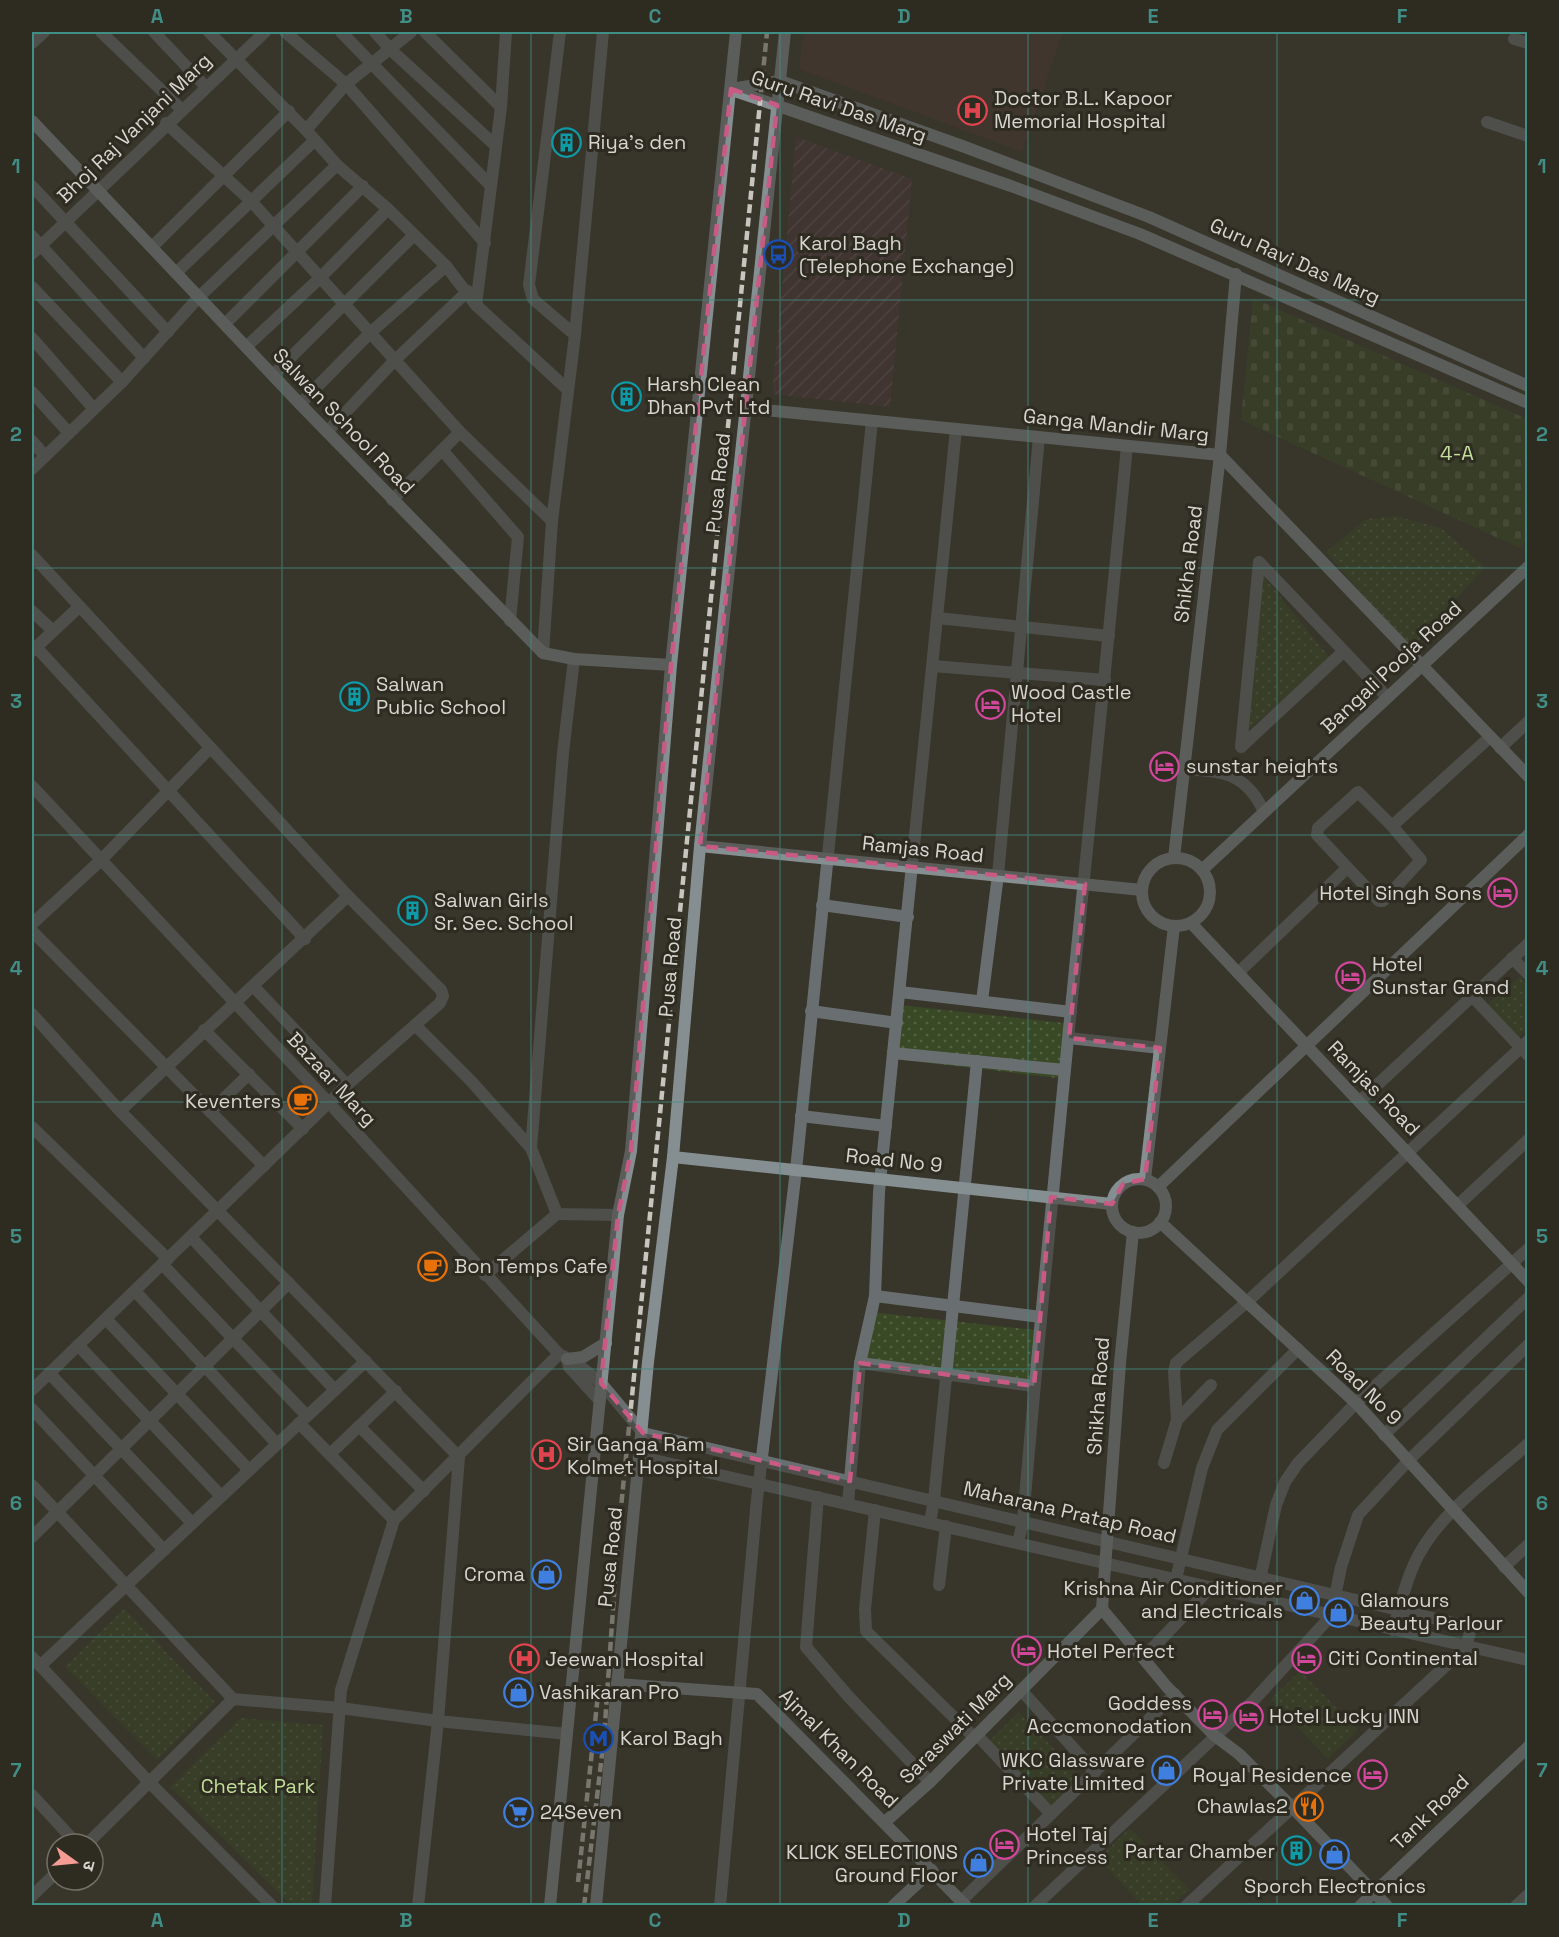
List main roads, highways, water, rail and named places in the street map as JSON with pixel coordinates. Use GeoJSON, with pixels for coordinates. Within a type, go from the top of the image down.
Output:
{"type":"FeatureCollection","features":[{"type":"Feature","properties":{"kind":"railway"},"geometry":{"type":"LineString","coordinates":[[584,1906],[604,1738],[618,1538],[767,32]]}},
{"type":"Feature","properties":{"kind":"railway"},"geometry":{"type":"LineString","coordinates":[[578,1882],[599,1685]]}},
{"type":"Feature","properties":{"kind":"place","name":"Doctor B.L. Kapoor Memorial Hospital"},"geometry":{"type":"Point","coordinates":[973,110]}},
{"type":"Feature","properties":{"kind":"place","name":"Riya's den"},"geometry":{"type":"Point","coordinates":[567,142]}},
{"type":"Feature","properties":{"kind":"place","name":"Karol Bagh (Telephone Exchange)"},"geometry":{"type":"Point","coordinates":[778,254]}},
{"type":"Feature","properties":{"kind":"place","name":"Harsh Clean Dhan Pvt Ltd"},"geometry":{"type":"Point","coordinates":[626,396]}},
{"type":"Feature","properties":{"kind":"place","name":"Salwan Public School"},"geometry":{"type":"Point","coordinates":[355,696]}},
{"type":"Feature","properties":{"kind":"place","name":"Wood Castle Hotel"},"geometry":{"type":"Point","coordinates":[990,704]}},
{"type":"Feature","properties":{"kind":"place","name":"sunstar heights"},"geometry":{"type":"Point","coordinates":[1165,766]}},
{"type":"Feature","properties":{"kind":"place","name":"Hotel Singh Sons"},"geometry":{"type":"Point","coordinates":[1503,893]}},
{"type":"Feature","properties":{"kind":"place","name":"Salwan Girls Sr. Sec. School"},"geometry":{"type":"Point","coordinates":[413,911]}},
{"type":"Feature","properties":{"kind":"place","name":"Hotel Sunstar Grand"},"geometry":{"type":"Point","coordinates":[1351,976]}},
{"type":"Feature","properties":{"kind":"place","name":"Keventers"},"geometry":{"type":"Point","coordinates":[302,1101]}},
{"type":"Feature","properties":{"kind":"place","name":"Bon Temps Cafe"},"geometry":{"type":"Point","coordinates":[433,1266]}},
{"type":"Feature","properties":{"kind":"place","name":"Sir Ganga Ram Kolmet Hospital"},"geometry":{"type":"Point","coordinates":[546,1455]}},
{"type":"Feature","properties":{"kind":"place","name":"Croma"},"geometry":{"type":"Point","coordinates":[546,1574]}},
{"type":"Feature","properties":{"kind":"place","name":"Krishna Air Conditioner and Electricals"},"geometry":{"type":"Point","coordinates":[1304,1600]}},
{"type":"Feature","properties":{"kind":"place","name":"Glamours Beauty Parlour"},"geometry":{"type":"Point","coordinates":[1339,1612]}},
{"type":"Feature","properties":{"kind":"place","name":"Hotel Perfect"},"geometry":{"type":"Point","coordinates":[1026,1651]}},
{"type":"Feature","properties":{"kind":"place","name":"Citi Continental"},"geometry":{"type":"Point","coordinates":[1307,1658]}},
{"type":"Feature","properties":{"kind":"place","name":"Jeewan Hospital"},"geometry":{"type":"Point","coordinates":[524,1659]}},
{"type":"Feature","properties":{"kind":"place","name":"Vashikaran Pro"},"geometry":{"type":"Point","coordinates":[518,1692]}},
{"type":"Feature","properties":{"kind":"place","name":"Goddess Acccmonodation"},"geometry":{"type":"Point","coordinates":[1213,1715]}},
{"type":"Feature","properties":{"kind":"place","name":"Hotel Lucky INN"},"geometry":{"type":"Point","coordinates":[1248,1716]}},
{"type":"Feature","properties":{"kind":"place","name":"Karol Bagh"},"geometry":{"type":"Point","coordinates":[599,1738]}},
{"type":"Feature","properties":{"kind":"place","name":"WKC Glassware Private Limited"},"geometry":{"type":"Point","coordinates":[1166,1771]}},
{"type":"Feature","properties":{"kind":"place","name":"Royal Residence"},"geometry":{"type":"Point","coordinates":[1373,1775]}},
{"type":"Feature","properties":{"kind":"place","name":"Chawlas2"},"geometry":{"type":"Point","coordinates":[1309,1806]}},
{"type":"Feature","properties":{"kind":"place","name":"24Seven"},"geometry":{"type":"Point","coordinates":[519,1812]}},
{"type":"Feature","properties":{"kind":"place","name":"Hotel Taj Princess"},"geometry":{"type":"Point","coordinates":[1005,1845]}},
{"type":"Feature","properties":{"kind":"place","name":"Partar Chamber"},"geometry":{"type":"Point","coordinates":[1296,1851]}},
{"type":"Feature","properties":{"kind":"place","name":"Sporch Electronics"},"geometry":{"type":"Point","coordinates":[1335,1855]}},
{"type":"Feature","properties":{"kind":"place","name":"KLICK SELECTIONS Ground Floor"},"geometry":{"type":"Point","coordinates":[979,1863]}},
{"type":"Feature","properties":{"kind":"park label","name":"4-A"},"geometry":{"type":"Point","coordinates":[1457,453]}},
{"type":"Feature","properties":{"kind":"park label","name":"Chetak Park"},"geometry":{"type":"Point","coordinates":[258,1786]}}]}
